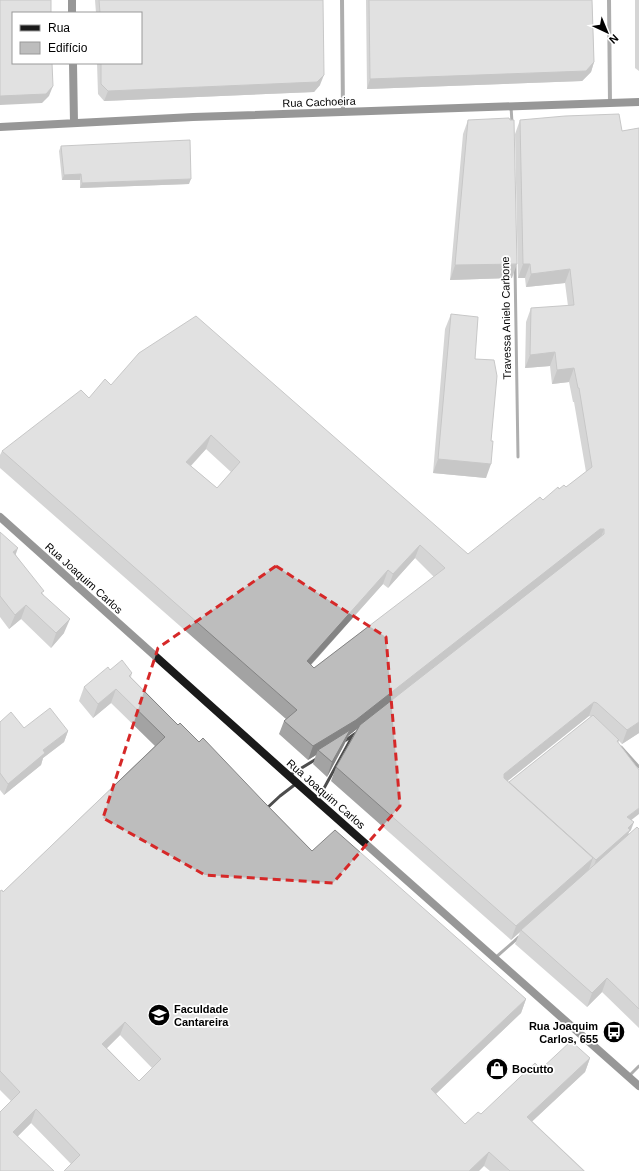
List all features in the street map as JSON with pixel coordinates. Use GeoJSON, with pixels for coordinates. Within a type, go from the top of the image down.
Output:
{"type":"FeatureCollection","features":[{"type":"Feature","properties":{"kind":"street"},"geometry":{"type":"LineString","coordinates":[[72,0],[72,12]]}},
{"type":"Feature","properties":{"kind":"street"},"geometry":{"type":"LineString","coordinates":[[342,0],[343,112]]}},
{"type":"Feature","properties":{"kind":"street"},"geometry":{"type":"LineString","coordinates":[[609,0],[610,104]]}},
{"type":"Feature","properties":{"kind":"street"},"geometry":{"type":"LineString","coordinates":[[73,64],[74,123]]}},
{"type":"Feature","properties":{"kind":"street","name":"Rua Cachoeira"},"geometry":{"type":"LineString","coordinates":[[0,127],[193,117],[639,102]]}},
{"type":"Feature","properties":{"kind":"street","name":"Rua Joaquim Carlos"},"geometry":{"type":"LineString","coordinates":[[0,517],[317,801],[639,1086]]}},
{"type":"Feature","properties":{"kind":"lane"},"geometry":{"type":"LineString","coordinates":[[510,106],[512,126]]}},
{"type":"Feature","properties":{"kind":"lane","name":"Travessa Anielo Carbone"},"geometry":{"type":"LineString","coordinates":[[514,260],[518,457]]}},
{"type":"Feature","properties":{"kind":"lane"},"geometry":{"type":"LineString","coordinates":[[341,743],[359,731]]}},
{"type":"Feature","properties":{"kind":"lane"},"geometry":{"type":"LineString","coordinates":[[317,801],[353,736]]}},
{"type":"Feature","properties":{"kind":"lane"},"geometry":{"type":"LineString","coordinates":[[618,745],[639,767]]}},
{"type":"Feature","properties":{"kind":"lane"},"geometry":{"type":"LineString","coordinates":[[289,776],[323,755]]}},
{"type":"Feature","properties":{"kind":"lane"},"geometry":{"type":"LineString","coordinates":[[260,813],[297,783]]}},
{"type":"Feature","properties":{"kind":"lane"},"geometry":{"type":"LineString","coordinates":[[495,958],[520,936]]}},
{"type":"Feature","properties":{"kind":"lane"},"geometry":{"type":"LineString","coordinates":[[628,1076],[639,1066]]}},
{"type":"Feature","properties":{"kind":"highlighted area"},"geometry":{"type":"Polygon","coordinates":[[[276,566],[386,637],[400,806],[333,883],[205,875],[103,818],[158,648],[276,566]]]}},
{"type":"Feature","properties":{"kind":"building"},"geometry":{"type":"Polygon","coordinates":[[[0,0],[51,0],[51,12],[12,12],[12,64],[52,64],[53,86],[46,94],[0,96],[0,0]]]}},
{"type":"Feature","properties":{"kind":"building"},"geometry":{"type":"Polygon","coordinates":[[[99,0],[323,0],[324,75],[317,82],[108,91],[101,84],[101,64],[142,64],[142,12],[100,12],[99,0]]]}},
{"type":"Feature","properties":{"kind":"building"},"geometry":{"type":"Polygon","coordinates":[[[369,0],[592,0],[594,62],[586,71],[370,79],[369,0]]]}},
{"type":"Feature","properties":{"kind":"building"},"geometry":{"type":"Polygon","coordinates":[[[619,114],[622,131],[639,128],[639,722],[627,730],[594,702],[504,774],[504,778],[593,858],[516,926],[336,767],[360,725],[604,534],[604,529],[600,529],[356,720],[313,746],[284,721],[297,710],[2,451],[81,390],[89,398],[105,379],[111,385],[139,353],[196,316],[468,554],[540,497],[543,500],[558,487],[559,489],[564,485],[566,487],[592,467],[579,388],[574,368],[557,370],[555,352],[530,355],[531,308],[574,305],[570,269],[531,274],[530,264],[523,264],[520,120],[565,116],[619,114]],[[211,435],[186,462],[217,488],[240,462],[211,435]],[[420,545],[393,574],[388,570],[307,661],[314,668],[445,568],[420,545]]]}},
{"type":"Feature","properties":{"kind":"building"},"geometry":{"type":"Polygon","coordinates":[[[509,118],[510,120],[514,120],[517,264],[455,265],[468,120],[509,118]]]}},
{"type":"Feature","properties":{"kind":"building"},"geometry":{"type":"Polygon","coordinates":[[[190,140],[191,179],[82,183],[81,174],[64,175],[61,146],[190,140]]]}},
{"type":"Feature","properties":{"kind":"building"},"geometry":{"type":"Polygon","coordinates":[[[451,314],[478,317],[475,359],[494,360],[497,376],[491,441],[493,441],[491,464],[438,459],[451,314]]]}},
{"type":"Feature","properties":{"kind":"building"},"geometry":{"type":"Polygon","coordinates":[[[0,532],[18,548],[13,552],[44,591],[41,593],[70,619],[56,633],[26,605],[15,615],[0,596],[0,532]]]}},
{"type":"Feature","properties":{"kind":"building"},"geometry":{"type":"Polygon","coordinates":[[[122,660],[132,673],[129,676],[178,725],[180,723],[199,742],[203,738],[312,851],[335,830],[526,999],[431,1089],[465,1124],[478,1112],[481,1114],[535,1063],[541,1069],[571,1041],[590,1058],[527,1117],[584,1171],[510,1171],[489,1152],[469,1171],[64,1171],[80,1155],[36,1109],[13,1132],[54,1171],[0,1171],[0,1112],[20,1092],[0,1071],[0,891],[2,890],[3,892],[165,737],[116,689],[98,704],[84,687],[108,667],[110,670],[122,660]],[[125,1022],[102,1044],[139,1081],[161,1059],[125,1022]]]}},
{"type":"Feature","properties":{"kind":"building"},"geometry":{"type":"Polygon","coordinates":[[[50,708],[68,731],[43,750],[45,753],[8,784],[0,773],[0,722],[11,712],[24,728],[50,708]]]}},
{"type":"Feature","properties":{"kind":"building"},"geometry":{"type":"Polygon","coordinates":[[[593,715],[619,740],[617,741],[639,770],[639,808],[627,817],[634,822],[628,828],[630,830],[596,860],[509,782],[593,715]]]}},
{"type":"Feature","properties":{"kind":"building"},"geometry":{"type":"Polygon","coordinates":[[[350,730],[332,762],[318,750],[350,730]]]}},
{"type":"Feature","properties":{"kind":"building"},"geometry":{"type":"Polygon","coordinates":[[[637,827],[639,829],[639,1009],[607,978],[592,993],[521,930],[637,827]]]}},
{"type":"Feature","properties":{"kind":"place","name":"Faculdade Cantareira"},"geometry":{"type":"Point","coordinates":[159,1015]}},
{"type":"Feature","properties":{"kind":"place","name":"Rua Joaquim Carlos, 655"},"geometry":{"type":"Point","coordinates":[614,1032]}},
{"type":"Feature","properties":{"kind":"place","name":"Bocutto"},"geometry":{"type":"Point","coordinates":[497,1069]}}]}
